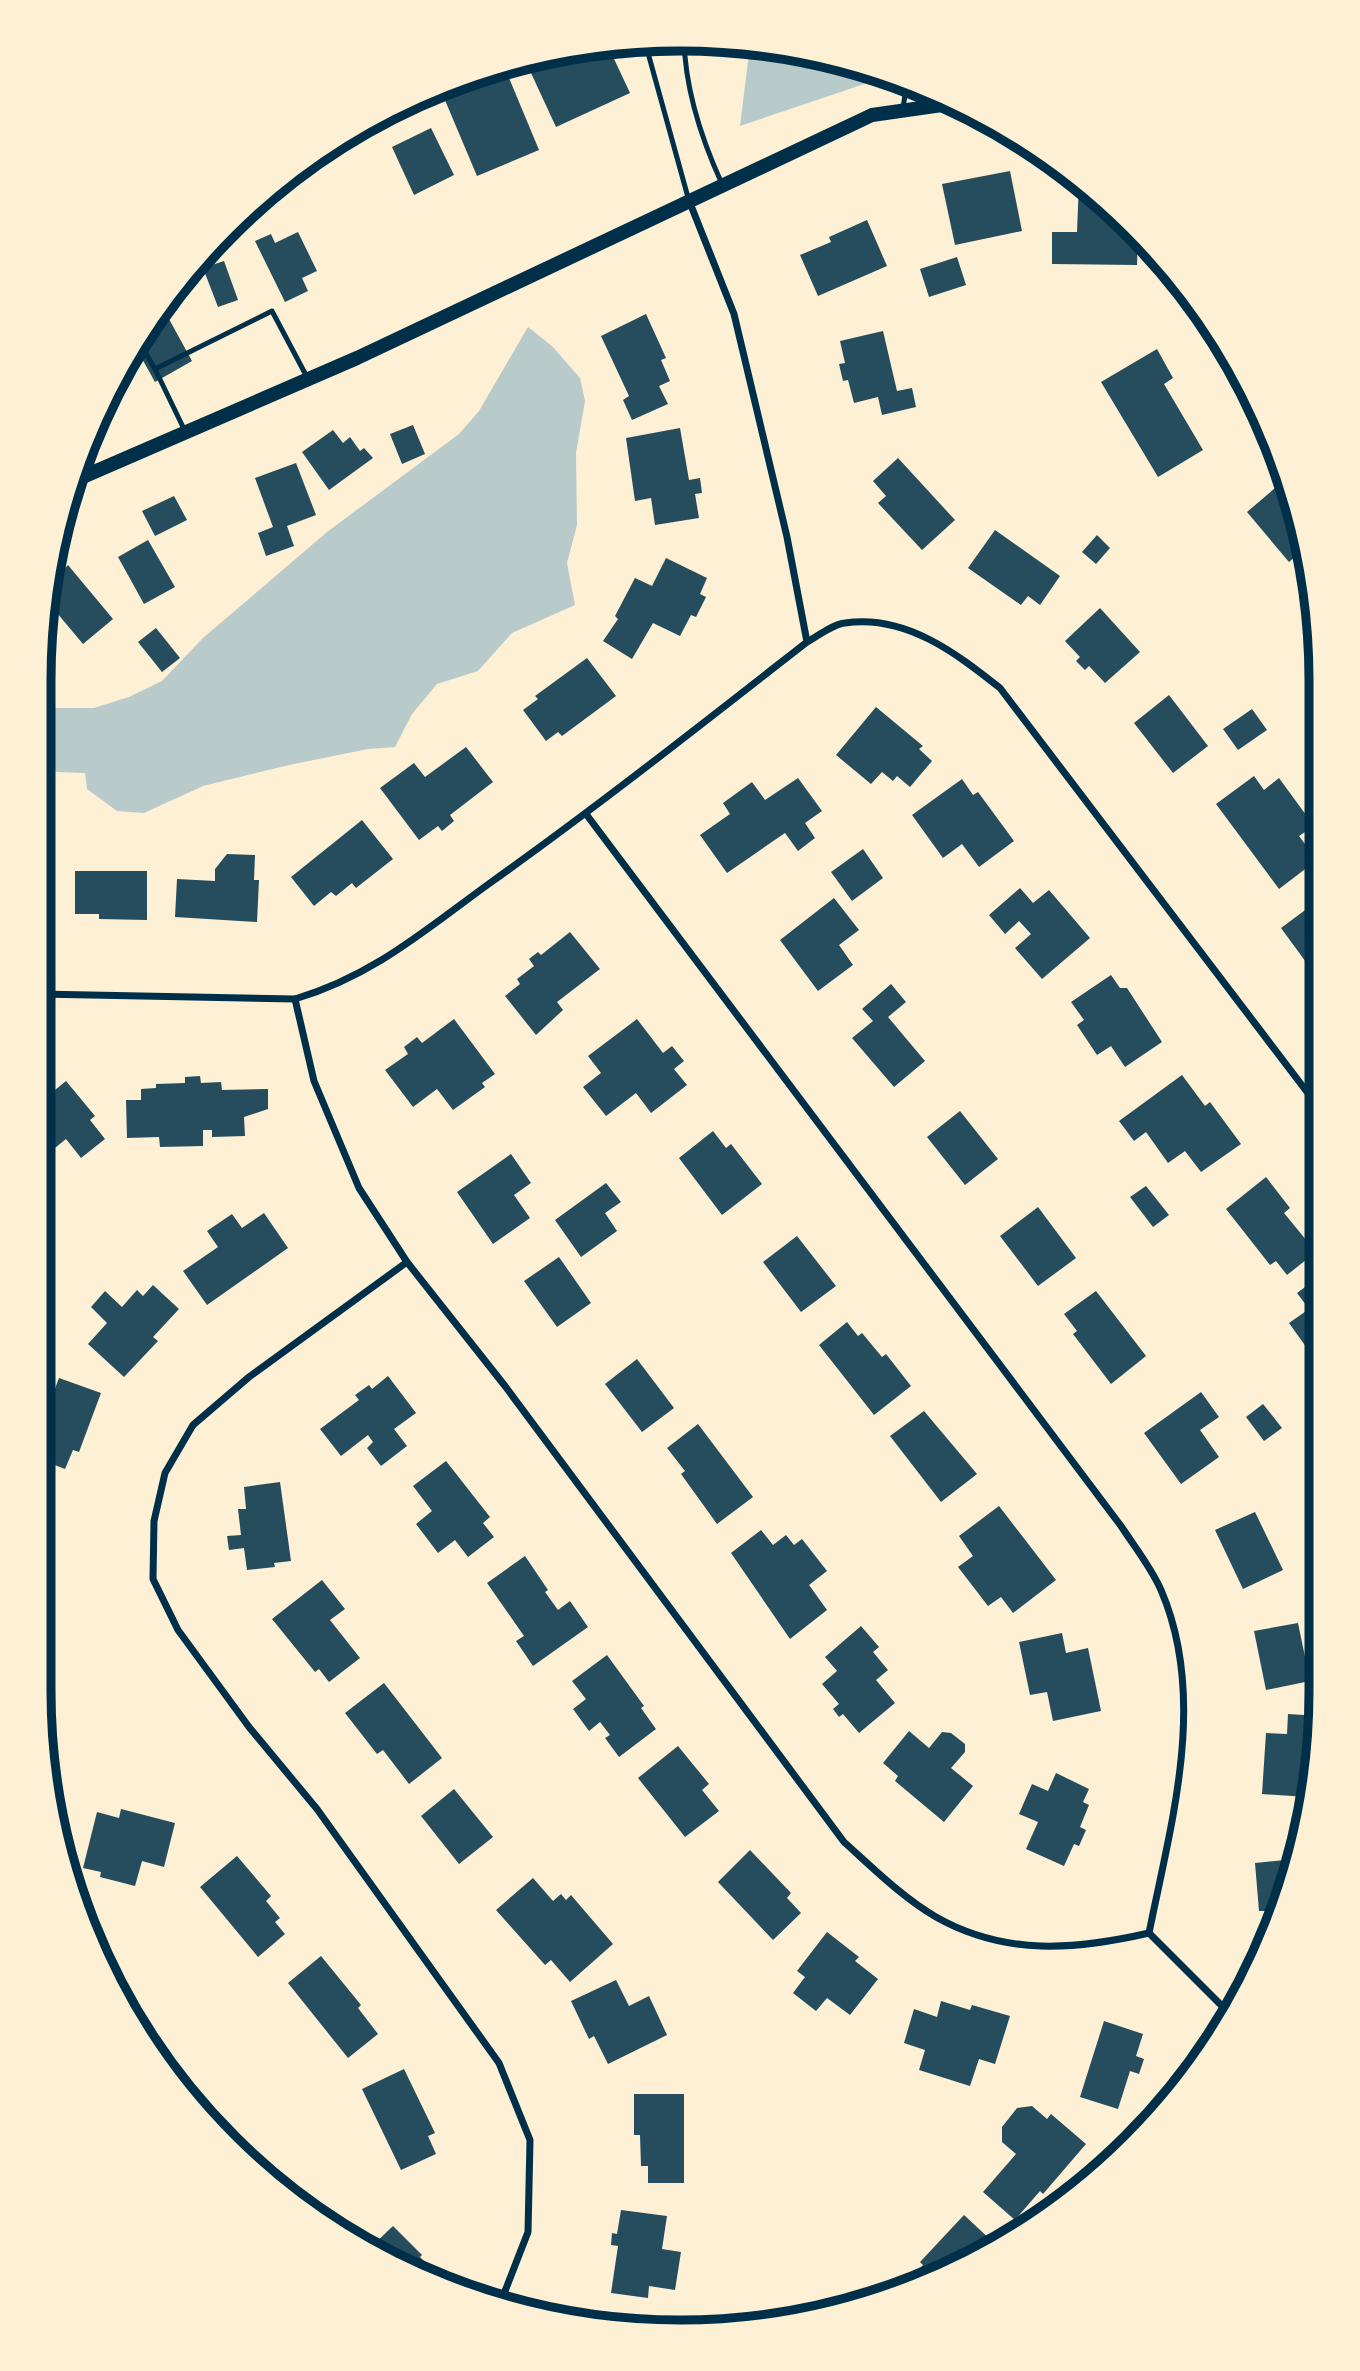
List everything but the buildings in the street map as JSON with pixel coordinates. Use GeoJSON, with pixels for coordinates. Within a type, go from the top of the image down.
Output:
{"type":"FeatureCollection","features":[{"type":"Feature","properties":{"kind":"main road"},"geometry":{"type":"LineString","coordinates":[[85,476],[308,379],[690,203],[872,115],[936,106]]}},
{"type":"Feature","properties":{"kind":"street"},"geometry":{"type":"LineString","coordinates":[[690,203],[734,314],[787,537],[807,642]]}},
{"type":"Feature","properties":{"kind":"street"},"geometry":{"type":"LineString","coordinates":[[51,994],[295,999],[335,987],[375,966],[586,814],[807,642],[843,623],[875,623],[912,631],[955,653],[1000,688],[1309,1095]]}},
{"type":"Feature","properties":{"kind":"street"},"geometry":{"type":"LineString","coordinates":[[586,814],[1121,1526],[1160,1588],[1178,1643],[1184,1704],[1180,1773],[1149,1934]]}},
{"type":"Feature","properties":{"kind":"street"},"geometry":{"type":"LineString","coordinates":[[295,999],[314,1081],[359,1188],[407,1262],[505,1386],[844,1842],[890,1883],[936,1917],[993,1940],[1045,1947],[1093,1946],[1149,1934]]}},
{"type":"Feature","properties":{"kind":"street"},"geometry":{"type":"LineString","coordinates":[[407,1262],[249,1377],[193,1425],[166,1473],[153,1521],[153,1579],[178,1630],[249,1727],[317,1809],[499,2063],[530,2140],[528,2232],[503,2295]]}},
{"type":"Feature","properties":{"kind":"street"},"geometry":{"type":"LineString","coordinates":[[1149,1934],[1224,2008]]}},
{"type":"Feature","properties":{"kind":"lane"},"geometry":{"type":"LineString","coordinates":[[685,51],[691,95],[705,146],[723,186]]}},
{"type":"Feature","properties":{"kind":"lane"},"geometry":{"type":"LineString","coordinates":[[648,52],[690,203]]}},
{"type":"Feature","properties":{"kind":"lane"},"geometry":{"type":"LineString","coordinates":[[902,111],[905,93]]}},
{"type":"Feature","properties":{"kind":"lane"},"geometry":{"type":"LineString","coordinates":[[155,369],[272,311],[308,379]]}},
{"type":"Feature","properties":{"kind":"lane"},"geometry":{"type":"LineString","coordinates":[[144,351],[186,432]]}},
{"type":"Feature","properties":{"kind":"shaded area"},"geometry":{"type":"Polygon","coordinates":[[[749,55],[803,63],[873,81],[740,126],[749,55]]]}},
{"type":"Feature","properties":{"kind":"shaded area"},"geometry":{"type":"Polygon","coordinates":[[[528,327],[552,346],[580,378],[585,401],[576,453],[577,525],[567,563],[575,605],[512,633],[478,671],[437,684],[412,714],[395,747],[368,749],[289,765],[203,786],[144,813],[117,811],[87,789],[85,773],[57,772],[51,769],[51,708],[94,708],[129,697],[162,681],[203,638],[327,532],[459,434],[479,411],[528,327]]]}}]}
